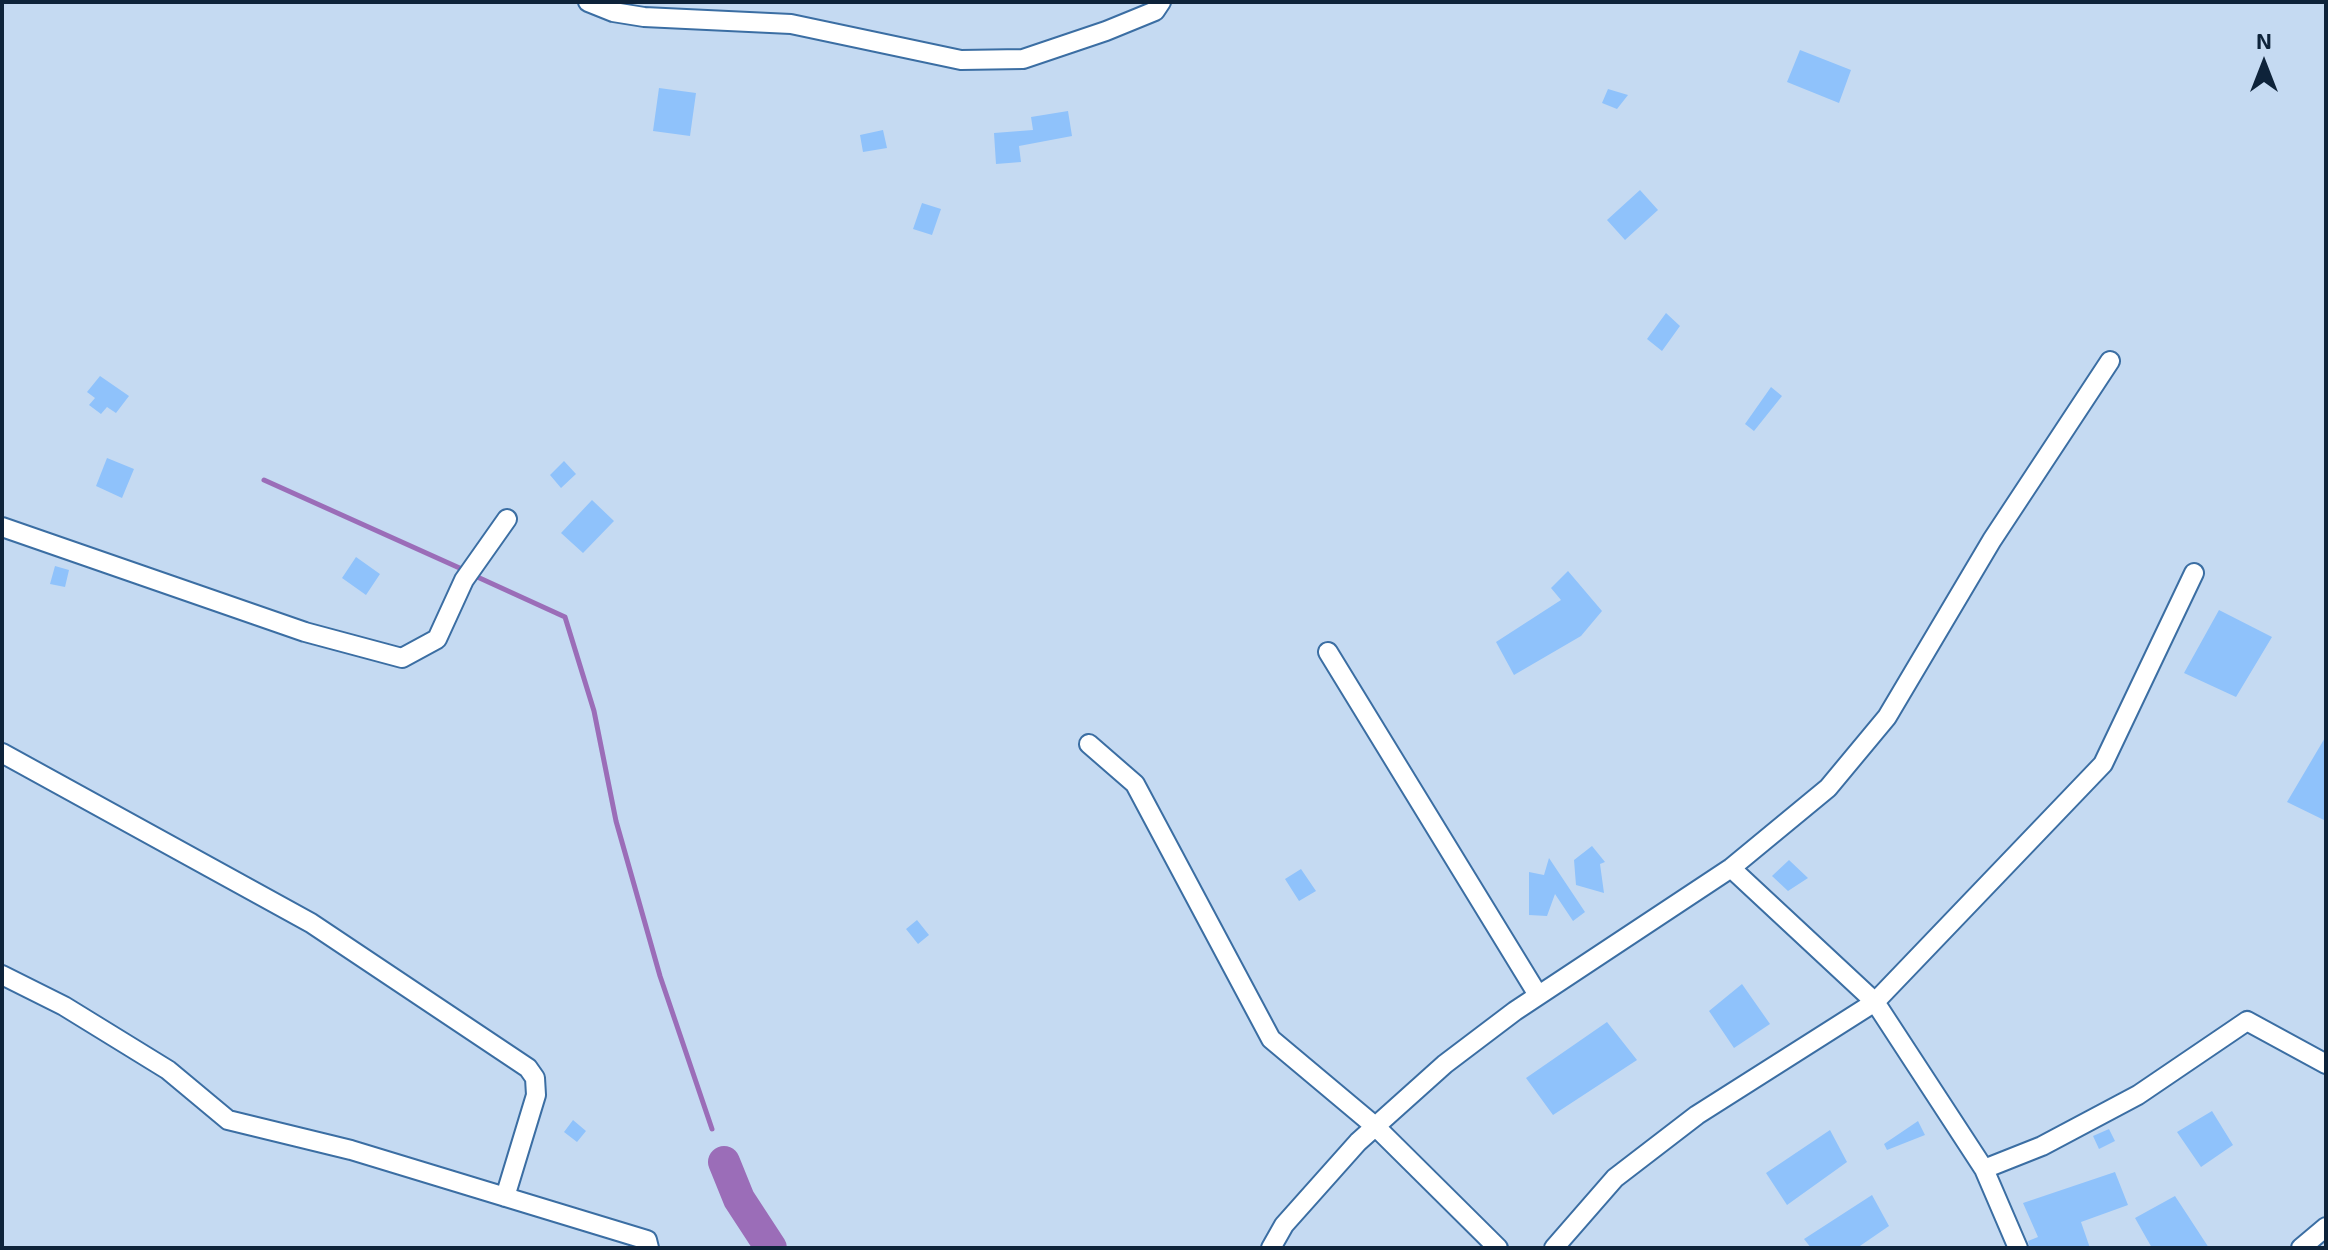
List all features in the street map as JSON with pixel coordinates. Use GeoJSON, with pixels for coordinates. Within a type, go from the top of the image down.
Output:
{"type":"FeatureCollection","features":[{"type":"Feature","properties":{"kind":"street"},"geometry":{"type":"LineString","coordinates":[[588,2],[613,12],[644,17],[791,24],[961,60],[1023,59],[1155,11],[1161,2]]}},
{"type":"Feature","properties":{"kind":"street"},"geometry":{"type":"LineString","coordinates":[[1271,1248],[1284,1225],[1358,1142],[1445,1064],[1538,995],[1731,868],[1828,788],[1887,717],[1992,540],[2110,361]]}},
{"type":"Feature","properties":{"kind":"street"},"geometry":{"type":"LineString","coordinates":[[2,527],[305,632],[402,658],[437,639],[469,574],[507,519]]}},
{"type":"Feature","properties":{"kind":"street"},"geometry":{"type":"LineString","coordinates":[[1554,1248],[1615,1178],[1697,1115],[1875,1002],[2103,764],[2194,573]]}},
{"type":"Feature","properties":{"kind":"street"},"geometry":{"type":"LineString","coordinates":[[1328,652],[1538,995]]}},
{"type":"Feature","properties":{"kind":"street"},"geometry":{"type":"LineString","coordinates":[[1089,744],[1135,784],[1271,1039],[1376,1127],[1498,1248]]}},
{"type":"Feature","properties":{"kind":"street"},"geometry":{"type":"LineString","coordinates":[[2,753],[311,923],[528,1068],[535,1078],[536,1095],[505,1197]]}},
{"type":"Feature","properties":{"kind":"street"},"geometry":{"type":"LineString","coordinates":[[1731,868],[1875,1002],[1984,1169],[2018,1248]]}},
{"type":"Feature","properties":{"kind":"street"},"geometry":{"type":"LineString","coordinates":[[2,975],[64,1006],[168,1070],[228,1120],[351,1150],[647,1240],[649,1248]]}},
{"type":"Feature","properties":{"kind":"street"},"geometry":{"type":"LineString","coordinates":[[1984,1169],[2042,1146],[2138,1095],[2247,1021],[2326,1064]]}},
{"type":"Feature","properties":{"kind":"street"},"geometry":{"type":"LineString","coordinates":[[2301,1248],[2326,1227]]}},
{"type":"Feature","properties":{"kind":"building"},"geometry":{"type":"Polygon","coordinates":[[[1800,50],[1851,70],[1839,103],[1787,82],[1800,50]]]}},
{"type":"Feature","properties":{"kind":"building"},"geometry":{"type":"Polygon","coordinates":[[[659,88],[696,93],[690,136],[653,131],[659,88]]]}},
{"type":"Feature","properties":{"kind":"building"},"geometry":{"type":"Polygon","coordinates":[[[1608,89],[1628,95],[1617,109],[1602,103],[1608,89]]]}},
{"type":"Feature","properties":{"kind":"building"},"geometry":{"type":"Polygon","coordinates":[[[1068,111],[1072,136],[1019,146],[1021,162],[996,164],[994,133],[1033,130],[1031,117],[1068,111]]]}},
{"type":"Feature","properties":{"kind":"building"},"geometry":{"type":"Polygon","coordinates":[[[883,130],[887,148],[863,152],[860,135],[883,130]]]}},
{"type":"Feature","properties":{"kind":"building"},"geometry":{"type":"Polygon","coordinates":[[[1640,190],[1658,210],[1625,240],[1607,220],[1640,190]]]}},
{"type":"Feature","properties":{"kind":"building"},"geometry":{"type":"Polygon","coordinates":[[[922,203],[941,209],[932,235],[913,229],[922,203]]]}},
{"type":"Feature","properties":{"kind":"building"},"geometry":{"type":"Polygon","coordinates":[[[1666,313],[1680,326],[1662,351],[1647,339],[1666,313]]]}},
{"type":"Feature","properties":{"kind":"building"},"geometry":{"type":"Polygon","coordinates":[[[100,376],[129,396],[116,413],[107,407],[101,414],[89,405],[95,398],[87,392],[100,376]]]}},
{"type":"Feature","properties":{"kind":"building"},"geometry":{"type":"Polygon","coordinates":[[[1771,387],[1782,396],[1754,431],[1745,424],[1771,387]]]}},
{"type":"Feature","properties":{"kind":"building"},"geometry":{"type":"Polygon","coordinates":[[[107,458],[134,469],[122,498],[96,486],[107,458]]]}},
{"type":"Feature","properties":{"kind":"building"},"geometry":{"type":"Polygon","coordinates":[[[564,461],[576,474],[561,488],[550,475],[564,461]]]}},
{"type":"Feature","properties":{"kind":"building"},"geometry":{"type":"Polygon","coordinates":[[[592,500],[614,521],[583,553],[561,533],[592,500]]]}},
{"type":"Feature","properties":{"kind":"building"},"geometry":{"type":"Polygon","coordinates":[[[356,557],[380,574],[366,595],[342,578],[356,557]]]}},
{"type":"Feature","properties":{"kind":"building"},"geometry":{"type":"Polygon","coordinates":[[[55,566],[69,570],[65,587],[50,584],[55,566]]]}},
{"type":"Feature","properties":{"kind":"building"},"geometry":{"type":"Polygon","coordinates":[[[1568,571],[1602,611],[1581,636],[1514,675],[1496,642],[1561,600],[1551,588],[1568,571]]]}},
{"type":"Feature","properties":{"kind":"building"},"geometry":{"type":"Polygon","coordinates":[[[2219,610],[2272,637],[2236,697],[2184,673],[2219,610]]]}},
{"type":"Feature","properties":{"kind":"building"},"geometry":{"type":"Polygon","coordinates":[[[2326,736],[2326,821],[2287,802],[2326,736]]]}},
{"type":"Feature","properties":{"kind":"building"},"geometry":{"type":"Polygon","coordinates":[[[1592,846],[1605,862],[1600,864],[1604,893],[1576,885],[1574,860],[1592,846]]]}},
{"type":"Feature","properties":{"kind":"building"},"geometry":{"type":"Polygon","coordinates":[[[1549,858],[1585,912],[1573,921],[1555,894],[1547,916],[1529,915],[1529,872],[1544,875],[1549,858]]]}},
{"type":"Feature","properties":{"kind":"building"},"geometry":{"type":"Polygon","coordinates":[[[1789,860],[1808,878],[1788,891],[1772,876],[1789,860]]]}},
{"type":"Feature","properties":{"kind":"building"},"geometry":{"type":"Polygon","coordinates":[[[1301,869],[1316,891],[1299,901],[1285,879],[1301,869]]]}},
{"type":"Feature","properties":{"kind":"building"},"geometry":{"type":"Polygon","coordinates":[[[917,920],[929,935],[918,944],[906,929],[917,920]]]}},
{"type":"Feature","properties":{"kind":"building"},"geometry":{"type":"Polygon","coordinates":[[[1742,984],[1770,1024],[1734,1048],[1709,1011],[1742,984]]]}},
{"type":"Feature","properties":{"kind":"building"},"geometry":{"type":"Polygon","coordinates":[[[1607,1022],[1637,1060],[1553,1115],[1526,1078],[1607,1022]]]}},
{"type":"Feature","properties":{"kind":"building"},"geometry":{"type":"Polygon","coordinates":[[[2212,1111],[2233,1145],[2201,1167],[2177,1132],[2212,1111]]]}},
{"type":"Feature","properties":{"kind":"building"},"geometry":{"type":"Polygon","coordinates":[[[573,1120],[586,1131],[577,1142],[564,1132],[573,1120]]]}},
{"type":"Feature","properties":{"kind":"building"},"geometry":{"type":"Polygon","coordinates":[[[1918,1121],[1925,1135],[1887,1150],[1884,1144],[1918,1121]]]}},
{"type":"Feature","properties":{"kind":"building"},"geometry":{"type":"Polygon","coordinates":[[[2109,1129],[2115,1141],[2099,1149],[2093,1136],[2109,1129]]]}},
{"type":"Feature","properties":{"kind":"building"},"geometry":{"type":"Polygon","coordinates":[[[1830,1130],[1847,1162],[1787,1205],[1766,1173],[1830,1130]]]}},
{"type":"Feature","properties":{"kind":"building"},"geometry":{"type":"Polygon","coordinates":[[[2115,1172],[2128,1205],[2081,1222],[2090,1248],[2030,1248],[2028,1241],[2038,1237],[2023,1203],[2115,1172]]]}},
{"type":"Feature","properties":{"kind":"building"},"geometry":{"type":"Polygon","coordinates":[[[1872,1195],[1889,1226],[1857,1248],[1811,1248],[1804,1239],[1872,1195]]]}},
{"type":"Feature","properties":{"kind":"building"},"geometry":{"type":"Polygon","coordinates":[[[2175,1196],[2209,1248],[2152,1248],[2135,1218],[2175,1196]]]}},
{"type":"Feature","properties":{"kind":"waterway"},"geometry":{"type":"LineString","coordinates":[[264,480],[464,570]]}},
{"type":"Feature","properties":{"kind":"waterway"},"geometry":{"type":"LineString","coordinates":[[473,575],[565,617],[594,711],[616,821],[660,976],[712,1129]]}},
{"type":"Feature","properties":{"kind":"waterway"},"geometry":{"type":"LineString","coordinates":[[724,1162],[739,1199],[771,1248]]}}]}
